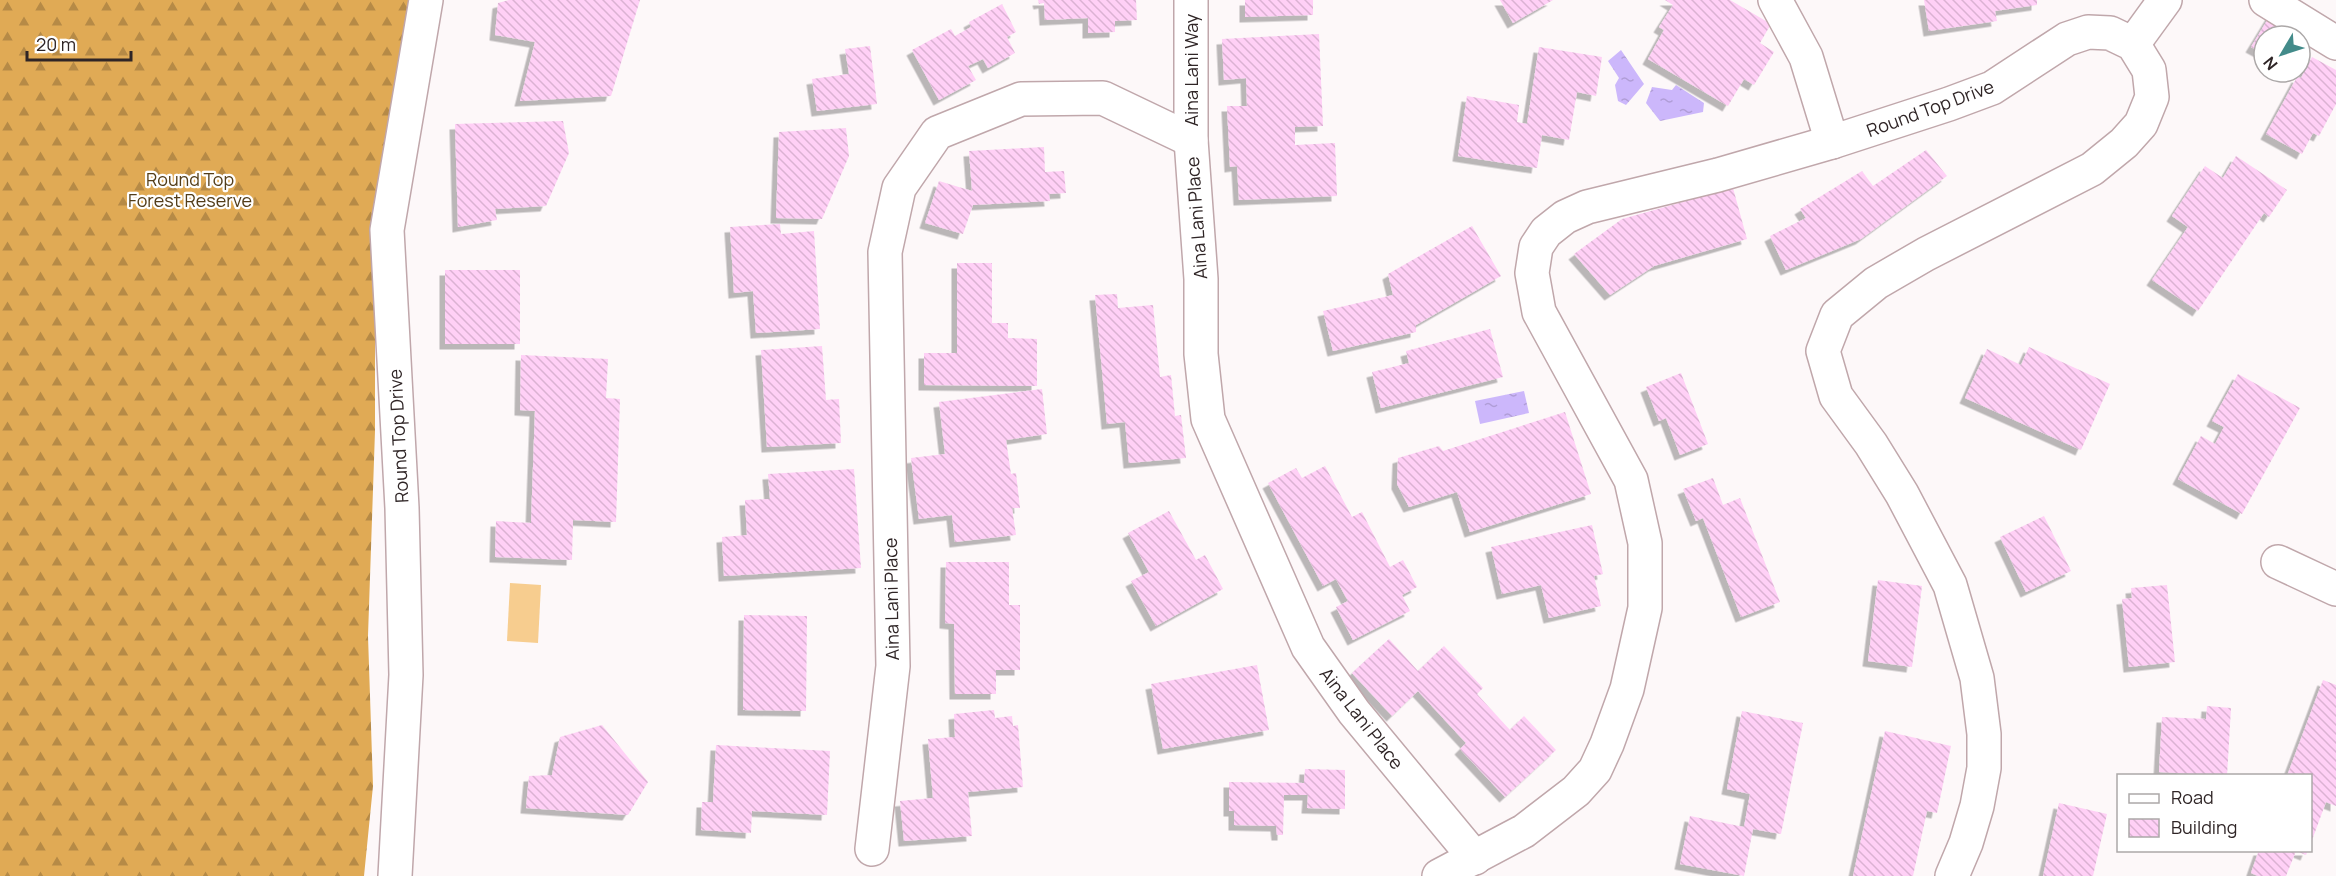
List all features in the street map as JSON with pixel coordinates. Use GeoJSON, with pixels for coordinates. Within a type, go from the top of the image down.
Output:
{"type":"FeatureCollection","features":[{"type":"Feature","properties":{"kind":"street","name":"Round Top Drive"},"geometry":{"type":"LineString","coordinates":[[395,876],[406,675],[402,508],[387,231],[426,0]]}},
{"type":"Feature","properties":{"kind":"street","name":"Aina Lani Way"},"geometry":{"type":"LineString","coordinates":[[1191,0],[1191,140]]}},
{"type":"Feature","properties":{"kind":"street"},"geometry":{"type":"LineString","coordinates":[[1775,0],[1806,57],[1832,142]]}},
{"type":"Feature","properties":{"kind":"street"},"geometry":{"type":"LineString","coordinates":[[1952,876],[1966,843],[1977,806],[1984,768],[1984,734],[1977,678],[1950,585],[1902,494],[1871,444],[1836,396],[1823,351],[1837,315],[1876,283],[1926,254],[2091,169],[2124,143],[2141,124],[2152,97],[2149,70],[2133,44],[2165,0]]}},
{"type":"Feature","properties":{"kind":"street"},"geometry":{"type":"LineString","coordinates":[[2266,0],[2336,43]]}},
{"type":"Feature","properties":{"kind":"street","name":"Round Top Drive"},"geometry":{"type":"LineString","coordinates":[[1438,876],[1475,858],[1532,825],[1576,791],[1595,770],[1627,689],[1645,608],[1645,543],[1631,480],[1539,312],[1532,273],[1536,247],[1546,232],[1565,216],[1587,207],[1718,175],[1832,142],[1949,104],[1992,88],[2067,39],[2088,32],[2110,33],[2133,44]]}},
{"type":"Feature","properties":{"kind":"street","name":"Aina Lani Place"},"geometry":{"type":"LineString","coordinates":[[872,849],[893,666],[885,252],[899,188],[937,133],[1021,99],[1103,98],[1191,140],[1201,279],[1201,354],[1208,419],[1308,647],[1354,712],[1475,858]]}},
{"type":"Feature","properties":{"kind":"street"},"geometry":{"type":"LineString","coordinates":[[2278,562],[2336,589]]}},
{"type":"Feature","properties":{"kind":"shaded area"},"geometry":{"type":"Polygon","coordinates":[[[510,583],[541,585],[538,643],[507,641],[510,583]]]}},
{"type":"Feature","properties":{"kind":"green space","name":"Round Top Forest Reserve"},"geometry":{"type":"Polygon","coordinates":[[[0,0],[415,0],[375,226],[375,431],[368,636],[373,786],[364,876],[0,876],[0,0]]]}},
{"type":"Feature","properties":{"kind":"water"},"geometry":{"type":"Polygon","coordinates":[[[1621,50],[1644,84],[1626,105],[1618,101],[1615,85],[1619,78],[1608,61],[1621,50]]]}},
{"type":"Feature","properties":{"kind":"water"},"geometry":{"type":"Polygon","coordinates":[[[1676,85],[1704,103],[1703,112],[1660,121],[1646,103],[1652,87],[1672,90],[1676,85]]]}},
{"type":"Feature","properties":{"kind":"water"},"geometry":{"type":"Polygon","coordinates":[[[1524,391],[1529,413],[1480,424],[1475,401],[1524,391]]]}},
{"type":"Feature","properties":{"kind":"building"},"geometry":{"type":"Polygon","coordinates":[[[509,0],[640,0],[611,96],[520,101],[535,42],[495,35],[498,3],[509,0]]]}},
{"type":"Feature","properties":{"kind":"building"},"geometry":{"type":"Polygon","coordinates":[[[1038,0],[1136,0],[1137,20],[1115,21],[1115,32],[1088,33],[1088,18],[1045,20],[1044,3],[1039,4],[1038,0]]]}},
{"type":"Feature","properties":{"kind":"building"},"geometry":{"type":"Polygon","coordinates":[[[1245,0],[1313,0],[1313,15],[1245,17],[1245,0]]]}},
{"type":"Feature","properties":{"kind":"building"},"geometry":{"type":"Polygon","coordinates":[[[1500,0],[1553,0],[1513,23],[1500,0]]]}},
{"type":"Feature","properties":{"kind":"building"},"geometry":{"type":"Polygon","coordinates":[[[1665,0],[1730,0],[1771,24],[1760,43],[1774,52],[1754,85],[1744,79],[1728,106],[1648,59],[1664,30],[1659,27],[1673,5],[1665,0]]]}},
{"type":"Feature","properties":{"kind":"building"},"geometry":{"type":"Polygon","coordinates":[[[1924,0],[2037,0],[2037,5],[1995,11],[1997,21],[1929,31],[1924,0]]]}},
{"type":"Feature","properties":{"kind":"building"},"geometry":{"type":"Polygon","coordinates":[[[1002,4],[1016,32],[1007,37],[1015,53],[988,68],[983,59],[968,66],[976,80],[939,100],[912,50],[951,29],[955,36],[971,27],[969,22],[1002,4]]]}},
{"type":"Feature","properties":{"kind":"building"},"geometry":{"type":"Polygon","coordinates":[[[2271,14],[2287,24],[2265,24],[2271,14]]]}},
{"type":"Feature","properties":{"kind":"building"},"geometry":{"type":"Polygon","coordinates":[[[1319,34],[1323,126],[1295,127],[1295,145],[1335,143],[1337,196],[1239,200],[1237,166],[1230,167],[1227,106],[1247,106],[1246,78],[1224,80],[1222,39],[1319,34]]]}},
{"type":"Feature","properties":{"kind":"building"},"geometry":{"type":"Polygon","coordinates":[[[870,46],[877,104],[817,111],[812,79],[849,74],[845,49],[870,46]]]}},
{"type":"Feature","properties":{"kind":"building"},"geometry":{"type":"Polygon","coordinates":[[[1539,47],[1602,57],[1596,96],[1577,92],[1569,140],[1542,135],[1537,168],[1458,156],[1467,96],[1519,105],[1517,122],[1527,124],[1539,47]]]}},
{"type":"Feature","properties":{"kind":"building"},"geometry":{"type":"Polygon","coordinates":[[[2312,57],[2336,70],[2336,104],[2319,136],[2313,133],[2302,154],[2266,134],[2293,84],[2312,84],[2312,57]]]}},
{"type":"Feature","properties":{"kind":"building"},"geometry":{"type":"Polygon","coordinates":[[[563,121],[569,153],[546,206],[495,209],[497,220],[458,227],[455,124],[563,121]]]}},
{"type":"Feature","properties":{"kind":"building"},"geometry":{"type":"Polygon","coordinates":[[[846,128],[849,156],[822,219],[776,218],[779,132],[846,128]]]}},
{"type":"Feature","properties":{"kind":"building"},"geometry":{"type":"Polygon","coordinates":[[[1044,147],[1045,172],[1064,171],[1066,193],[1049,194],[1050,201],[973,205],[963,234],[925,223],[939,181],[972,191],[969,151],[1044,147]]]}},
{"type":"Feature","properties":{"kind":"building"},"geometry":{"type":"Polygon","coordinates":[[[1926,150],[1947,176],[1861,239],[1786,270],[1770,236],[1806,218],[1800,209],[1862,171],[1873,186],[1926,150]]]}},
{"type":"Feature","properties":{"kind":"building"},"geometry":{"type":"Polygon","coordinates":[[[2236,156],[2287,190],[2269,217],[2264,213],[2198,311],[2152,280],[2188,227],[2172,216],[2205,166],[2223,178],[2236,156]]]}},
{"type":"Feature","properties":{"kind":"building"},"geometry":{"type":"Polygon","coordinates":[[[1733,188],[1747,239],[1654,266],[1610,295],[1574,254],[1622,219],[1733,188]]]}},
{"type":"Feature","properties":{"kind":"building"},"geometry":{"type":"Polygon","coordinates":[[[780,224],[781,234],[814,231],[820,329],[756,333],[753,291],[734,293],[730,227],[780,224]]]}},
{"type":"Feature","properties":{"kind":"building"},"geometry":{"type":"Polygon","coordinates":[[[1472,226],[1501,276],[1416,325],[1416,332],[1333,351],[1323,311],[1393,295],[1388,274],[1472,226]]]}},
{"type":"Feature","properties":{"kind":"building"},"geometry":{"type":"Polygon","coordinates":[[[957,263],[992,263],[992,323],[1008,323],[1008,338],[1037,339],[1037,386],[924,385],[924,353],[957,353],[957,263]]]}},
{"type":"Feature","properties":{"kind":"building"},"geometry":{"type":"Polygon","coordinates":[[[445,270],[520,270],[520,344],[445,344],[445,270]]]}},
{"type":"Feature","properties":{"kind":"building"},"geometry":{"type":"Polygon","coordinates":[[[1117,294],[1118,308],[1153,305],[1160,377],[1171,375],[1175,416],[1181,415],[1186,458],[1129,463],[1125,422],[1107,424],[1095,295],[1117,294]]]}},
{"type":"Feature","properties":{"kind":"building"},"geometry":{"type":"Polygon","coordinates":[[[1490,329],[1503,377],[1381,408],[1372,372],[1409,363],[1406,351],[1490,329]]]}},
{"type":"Feature","properties":{"kind":"building"},"geometry":{"type":"Polygon","coordinates":[[[822,346],[826,400],[839,399],[841,443],[767,447],[761,350],[822,346]]]}},
{"type":"Feature","properties":{"kind":"building"},"geometry":{"type":"Polygon","coordinates":[[[2029,347],[2110,384],[2081,450],[1965,398],[1987,349],[2021,365],[2029,347]]]}},
{"type":"Feature","properties":{"kind":"building"},"geometry":{"type":"Polygon","coordinates":[[[521,355],[608,359],[606,398],[620,399],[616,522],[573,520],[572,560],[495,557],[496,521],[531,523],[535,411],[520,410],[521,355]]]}},
{"type":"Feature","properties":{"kind":"building"},"geometry":{"type":"Polygon","coordinates":[[[1681,373],[1708,444],[1680,455],[1666,418],[1659,421],[1646,387],[1681,373]]]}},
{"type":"Feature","properties":{"kind":"building"},"geometry":{"type":"Polygon","coordinates":[[[2238,374],[2300,408],[2242,514],[2178,479],[2201,436],[2215,444],[2224,427],[2212,421],[2238,374]]]}},
{"type":"Feature","properties":{"kind":"building"},"geometry":{"type":"Polygon","coordinates":[[[1042,389],[1047,434],[1006,440],[1011,474],[1016,473],[1020,508],[1012,508],[1016,535],[955,542],[952,515],[919,519],[911,458],[945,454],[939,402],[1042,389]]]}},
{"type":"Feature","properties":{"kind":"building"},"geometry":{"type":"Polygon","coordinates":[[[1565,412],[1591,494],[1470,532],[1457,492],[1409,507],[1397,484],[1398,458],[1439,446],[1443,451],[1565,412]]]}},
{"type":"Feature","properties":{"kind":"building"},"geometry":{"type":"Polygon","coordinates":[[[1325,466],[1352,517],[1362,512],[1390,567],[1403,560],[1417,587],[1402,595],[1410,611],[1353,640],[1336,607],[1348,601],[1336,579],[1323,586],[1268,483],[1296,468],[1302,478],[1325,466]]]}},
{"type":"Feature","properties":{"kind":"building"},"geometry":{"type":"Polygon","coordinates":[[[854,469],[861,568],[724,576],[722,537],[747,535],[745,500],[770,499],[768,474],[854,469]]]}},
{"type":"Feature","properties":{"kind":"building"},"geometry":{"type":"Polygon","coordinates":[[[1713,478],[1723,505],[1740,498],[1780,602],[1741,617],[1703,518],[1696,521],[1683,489],[1713,478]]]}},
{"type":"Feature","properties":{"kind":"building"},"geometry":{"type":"Polygon","coordinates":[[[1169,511],[1196,560],[1205,555],[1223,589],[1156,626],[1131,581],[1149,572],[1128,533],[1169,511]]]}},
{"type":"Feature","properties":{"kind":"building"},"geometry":{"type":"Polygon","coordinates":[[[2044,516],[2071,571],[2026,592],[2000,537],[2044,516]]]}},
{"type":"Feature","properties":{"kind":"building"},"geometry":{"type":"Polygon","coordinates":[[[1592,525],[1603,574],[1594,576],[1601,606],[1549,618],[1541,585],[1502,594],[1491,547],[1592,525]]]}},
{"type":"Feature","properties":{"kind":"building"},"geometry":{"type":"Polygon","coordinates":[[[946,562],[1009,562],[1009,605],[1020,605],[1020,670],[996,670],[996,694],[955,694],[954,624],[945,623],[946,562]]]}},
{"type":"Feature","properties":{"kind":"building"},"geometry":{"type":"Polygon","coordinates":[[[1878,580],[1922,586],[1912,667],[1868,661],[1878,580]]]}},
{"type":"Feature","properties":{"kind":"building"},"geometry":{"type":"Polygon","coordinates":[[[2167,585],[2175,662],[2129,667],[2122,599],[2132,598],[2131,588],[2167,585]]]}},
{"type":"Feature","properties":{"kind":"building"},"geometry":{"type":"Polygon","coordinates":[[[744,615],[807,616],[806,711],[743,710],[744,615]]]}},
{"type":"Feature","properties":{"kind":"building"},"geometry":{"type":"Polygon","coordinates":[[[1389,639],[1418,671],[1444,646],[1483,688],[1477,694],[1510,730],[1524,716],[1556,750],[1505,797],[1460,749],[1466,743],[1418,691],[1392,716],[1352,673],[1389,639]]]}},
{"type":"Feature","properties":{"kind":"building"},"geometry":{"type":"Polygon","coordinates":[[[1257,665],[1269,730],[1163,749],[1151,684],[1257,665]]]}},
{"type":"Feature","properties":{"kind":"building"},"geometry":{"type":"Polygon","coordinates":[[[2323,680],[2336,685],[2336,806],[2326,802],[2312,840],[2312,774],[2288,774],[2323,680]]]}},
{"type":"Feature","properties":{"kind":"building"},"geometry":{"type":"Polygon","coordinates":[[[2207,706],[2231,708],[2227,774],[2159,772],[2162,717],[2206,719],[2207,706]]]}},
{"type":"Feature","properties":{"kind":"building"},"geometry":{"type":"Polygon","coordinates":[[[994,710],[995,718],[1012,716],[1013,726],[1018,725],[1023,787],[968,792],[972,836],[904,841],[900,801],[933,798],[928,739],[955,737],[954,714],[994,710]]]}},
{"type":"Feature","properties":{"kind":"building"},"geometry":{"type":"Polygon","coordinates":[[[1742,711],[1803,723],[1781,834],[1753,829],[1744,876],[1680,864],[1690,816],[1744,827],[1750,794],[1727,789],[1742,711]]]}},
{"type":"Feature","properties":{"kind":"building"},"geometry":{"type":"Polygon","coordinates":[[[602,725],[648,782],[628,815],[526,808],[529,776],[552,775],[560,737],[602,725]]]}},
{"type":"Feature","properties":{"kind":"building"},"geometry":{"type":"Polygon","coordinates":[[[1885,731],[1951,746],[1937,813],[1927,811],[1913,876],[1853,876],[1885,731]]]}},
{"type":"Feature","properties":{"kind":"building"},"geometry":{"type":"Polygon","coordinates":[[[716,745],[830,751],[827,815],[752,811],[751,833],[701,830],[702,802],[713,802],[716,745]]]}},
{"type":"Feature","properties":{"kind":"building"},"geometry":{"type":"Polygon","coordinates":[[[1305,769],[1345,770],[1345,809],[1307,808],[1308,795],[1284,795],[1283,835],[1277,835],[1276,826],[1234,825],[1234,811],[1229,811],[1229,782],[1304,783],[1305,769]]]}},
{"type":"Feature","properties":{"kind":"building"},"geometry":{"type":"Polygon","coordinates":[[[2059,803],[2107,814],[2093,876],[2043,876],[2059,803]]]}},
{"type":"Feature","properties":{"kind":"building"},"geometry":{"type":"Polygon","coordinates":[[[2258,852],[2296,852],[2286,876],[2258,876],[2251,873],[2258,852]]]}}]}
